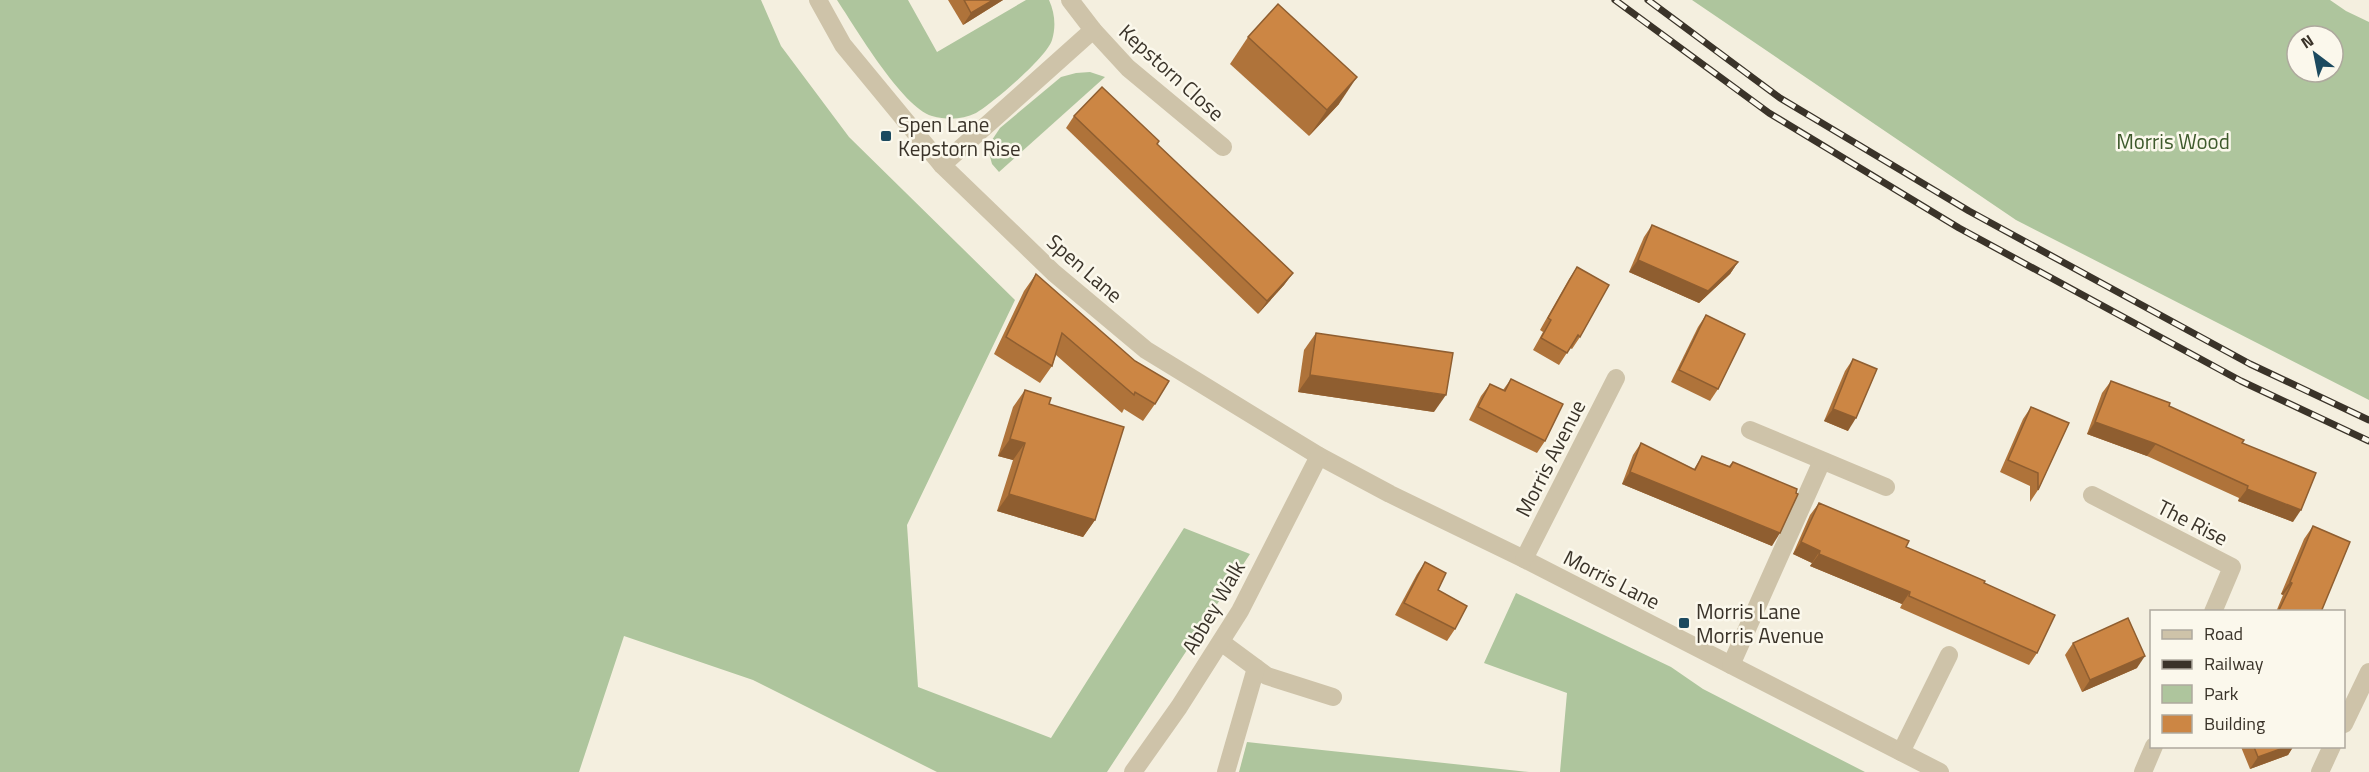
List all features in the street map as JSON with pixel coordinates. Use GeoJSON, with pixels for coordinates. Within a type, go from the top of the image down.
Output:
{"type":"FeatureCollection","features":[{"type":"Feature","properties":{"kind":"street","name":"Spen Lane"},"geometry":{"type":"LineString","coordinates":[[818,0],[843,45],[942,165],[1054,273],[1146,350],[1319,456],[1390,495]]}},
{"type":"Feature","properties":{"kind":"street","name":"Kepstorn Close"},"geometry":{"type":"LineString","coordinates":[[1070,0],[1093,30],[1128,68],[1223,147]]}},
{"type":"Feature","properties":{"kind":"street"},"geometry":{"type":"LineString","coordinates":[[942,165],[1093,30]]}},
{"type":"Feature","properties":{"kind":"street","name":"Morris Avenue"},"geometry":{"type":"LineString","coordinates":[[1524,559],[1616,378]]}},
{"type":"Feature","properties":{"kind":"street"},"geometry":{"type":"LineString","coordinates":[[1750,430],[1886,488]]}},
{"type":"Feature","properties":{"kind":"street","name":"Abbey Walk"},"geometry":{"type":"LineString","coordinates":[[1133,772],[1240,611],[1319,456]]}},
{"type":"Feature","properties":{"kind":"street"},"geometry":{"type":"LineString","coordinates":[[1731,665],[1822,460]]}},
{"type":"Feature","properties":{"kind":"street","name":"Morris Lane"},"geometry":{"type":"LineString","coordinates":[[1390,495],[1524,559],[1940,772]]}},
{"type":"Feature","properties":{"kind":"street","name":"The Rise"},"geometry":{"type":"LineString","coordinates":[[2092,495],[2232,567],[2214,610]]}},
{"type":"Feature","properties":{"kind":"street"},"geometry":{"type":"LineString","coordinates":[[1221,642],[1267,676],[1333,697]]}},
{"type":"Feature","properties":{"kind":"street"},"geometry":{"type":"LineString","coordinates":[[1900,752],[1949,655]]}},
{"type":"Feature","properties":{"kind":"street"},"geometry":{"type":"LineString","coordinates":[[1226,772],[1256,668]]}},
{"type":"Feature","properties":{"kind":"street"},"geometry":{"type":"LineString","coordinates":[[2345,720],[2369,672]]}},
{"type":"Feature","properties":{"kind":"street"},"geometry":{"type":"LineString","coordinates":[[2143,772],[2154,748]]}},
{"type":"Feature","properties":{"kind":"street"},"geometry":{"type":"LineString","coordinates":[[2320,772],[2332,748]]}},
{"type":"Feature","properties":{"kind":"green space"},"geometry":{"type":"Polygon","coordinates":[[[0,0],[761,0],[781,46],[849,137],[1015,300],[907,525],[918,687],[1051,738],[1184,528],[1250,554],[1107,772],[937,772],[753,680],[624,636],[579,772],[0,772],[0,0]]]}},
{"type":"Feature","properties":{"kind":"green space"},"geometry":{"type":"Polygon","coordinates":[[[837,0],[908,0],[937,52],[1026,0],[1049,0],[1054,15],[1054,30],[1048,48],[994,100],[971,115],[954,119],[943,118],[920,110],[907,98],[880,65],[837,0]]]}},
{"type":"Feature","properties":{"kind":"green space","name":"Morris Wood"},"geometry":{"type":"Polygon","coordinates":[[[1692,0],[2330,0],[2369,22],[2369,400],[2016,220],[1692,0]]]}},
{"type":"Feature","properties":{"kind":"green space"},"geometry":{"type":"Polygon","coordinates":[[[1090,72],[1105,77],[999,172],[992,164],[989,153],[992,140],[1000,128],[1061,77],[1090,72]]]}},
{"type":"Feature","properties":{"kind":"green space"},"geometry":{"type":"Polygon","coordinates":[[[1516,593],[1671,667],[1703,689],[1865,772],[1560,772],[1567,693],[1484,663],[1516,593]]]}},
{"type":"Feature","properties":{"kind":"green space"},"geometry":{"type":"Polygon","coordinates":[[[1247,742],[1529,772],[1239,772],[1247,742]]]}},
{"type":"Feature","properties":{"kind":"building"},"geometry":{"type":"Polygon","coordinates":[[[964,0],[993,0],[971,13],[964,0]]]}},
{"type":"Feature","properties":{"kind":"building"},"geometry":{"type":"Polygon","coordinates":[[[1278,4],[1357,77],[1327,110],[1248,37],[1278,4]]]}},
{"type":"Feature","properties":{"kind":"building"},"geometry":{"type":"Polygon","coordinates":[[[1102,87],[1159,141],[1157,144],[1293,273],[1267,301],[1074,116],[1102,87]]]}},
{"type":"Feature","properties":{"kind":"building"},"geometry":{"type":"Polygon","coordinates":[[[1652,225],[1738,262],[1708,291],[1638,260],[1652,225]]]}},
{"type":"Feature","properties":{"kind":"building"},"geometry":{"type":"Polygon","coordinates":[[[1577,267],[1609,285],[1580,337],[1578,335],[1567,353],[1541,338],[1551,320],[1548,318],[1577,267]]]}},
{"type":"Feature","properties":{"kind":"building"},"geometry":{"type":"Polygon","coordinates":[[[1036,274],[1135,361],[1169,381],[1155,404],[1135,392],[1134,395],[1062,333],[1052,366],[1006,337],[1036,274]]]}},
{"type":"Feature","properties":{"kind":"building"},"geometry":{"type":"Polygon","coordinates":[[[1706,315],[1745,334],[1718,389],[1679,370],[1706,315]]]}},
{"type":"Feature","properties":{"kind":"building"},"geometry":{"type":"Polygon","coordinates":[[[1316,333],[1453,353],[1446,395],[1310,375],[1316,333]]]}},
{"type":"Feature","properties":{"kind":"building"},"geometry":{"type":"Polygon","coordinates":[[[1853,359],[1877,369],[1856,418],[1833,409],[1853,359]]]}},
{"type":"Feature","properties":{"kind":"building"},"geometry":{"type":"Polygon","coordinates":[[[1511,379],[1563,404],[1545,441],[1478,407],[1490,384],[1505,391],[1511,379]]]}},
{"type":"Feature","properties":{"kind":"building"},"geometry":{"type":"Polygon","coordinates":[[[2111,381],[2170,403],[2169,406],[2244,440],[2242,443],[2316,473],[2301,510],[2247,489],[2248,486],[2156,444],[2095,422],[2111,381]]]}},
{"type":"Feature","properties":{"kind":"building"},"geometry":{"type":"Polygon","coordinates":[[[1025,390],[1051,398],[1049,404],[1124,427],[1095,520],[1009,494],[1025,443],[1010,439],[1025,390]]]}},
{"type":"Feature","properties":{"kind":"building"},"geometry":{"type":"Polygon","coordinates":[[[2031,407],[2069,423],[2038,490],[2038,473],[2008,460],[2031,407]]]}},
{"type":"Feature","properties":{"kind":"building"},"geometry":{"type":"Polygon","coordinates":[[[1641,443],[1695,470],[1702,456],[1730,467],[1733,462],[1797,489],[1798,494],[1780,533],[1630,472],[1641,443]]]}},
{"type":"Feature","properties":{"kind":"building"},"geometry":{"type":"Polygon","coordinates":[[[1819,503],[1909,541],[1906,547],[1985,581],[1984,583],[2055,615],[2037,653],[1909,596],[1910,592],[1819,554],[1820,551],[1801,542],[1819,503]]]}},
{"type":"Feature","properties":{"kind":"building"},"geometry":{"type":"Polygon","coordinates":[[[2313,526],[2350,542],[2322,610],[2279,610],[2292,583],[2290,582],[2313,526]]]}},
{"type":"Feature","properties":{"kind":"building"},"geometry":{"type":"Polygon","coordinates":[[[1425,562],[1446,573],[1438,590],[1467,606],[1455,629],[1404,603],[1425,562]]]}},
{"type":"Feature","properties":{"kind":"building"},"geometry":{"type":"Polygon","coordinates":[[[2128,618],[2145,656],[2090,680],[2073,643],[2128,618]]]}},
{"type":"Feature","properties":{"kind":"building"},"geometry":{"type":"Polygon","coordinates":[[[2254,748],[2283,748],[2258,757],[2254,748]]]}},
{"type":"Feature","properties":{"kind":"railway"},"geometry":{"type":"LineString","coordinates":[[1615,0],[1769,113],[1959,228],[2241,381],[2369,441]]}},
{"type":"Feature","properties":{"kind":"railway"},"geometry":{"type":"LineString","coordinates":[[1648,0],[1780,98],[1969,211],[2250,364],[2369,420]]}},
{"type":"Feature","properties":{"kind":"place","name":"Spen Lane Kepstorn Rise"},"geometry":{"type":"Point","coordinates":[886,136]}},
{"type":"Feature","properties":{"kind":"place","name":"Morris Lane Morris Avenue"},"geometry":{"type":"Point","coordinates":[1684,623]}}]}
